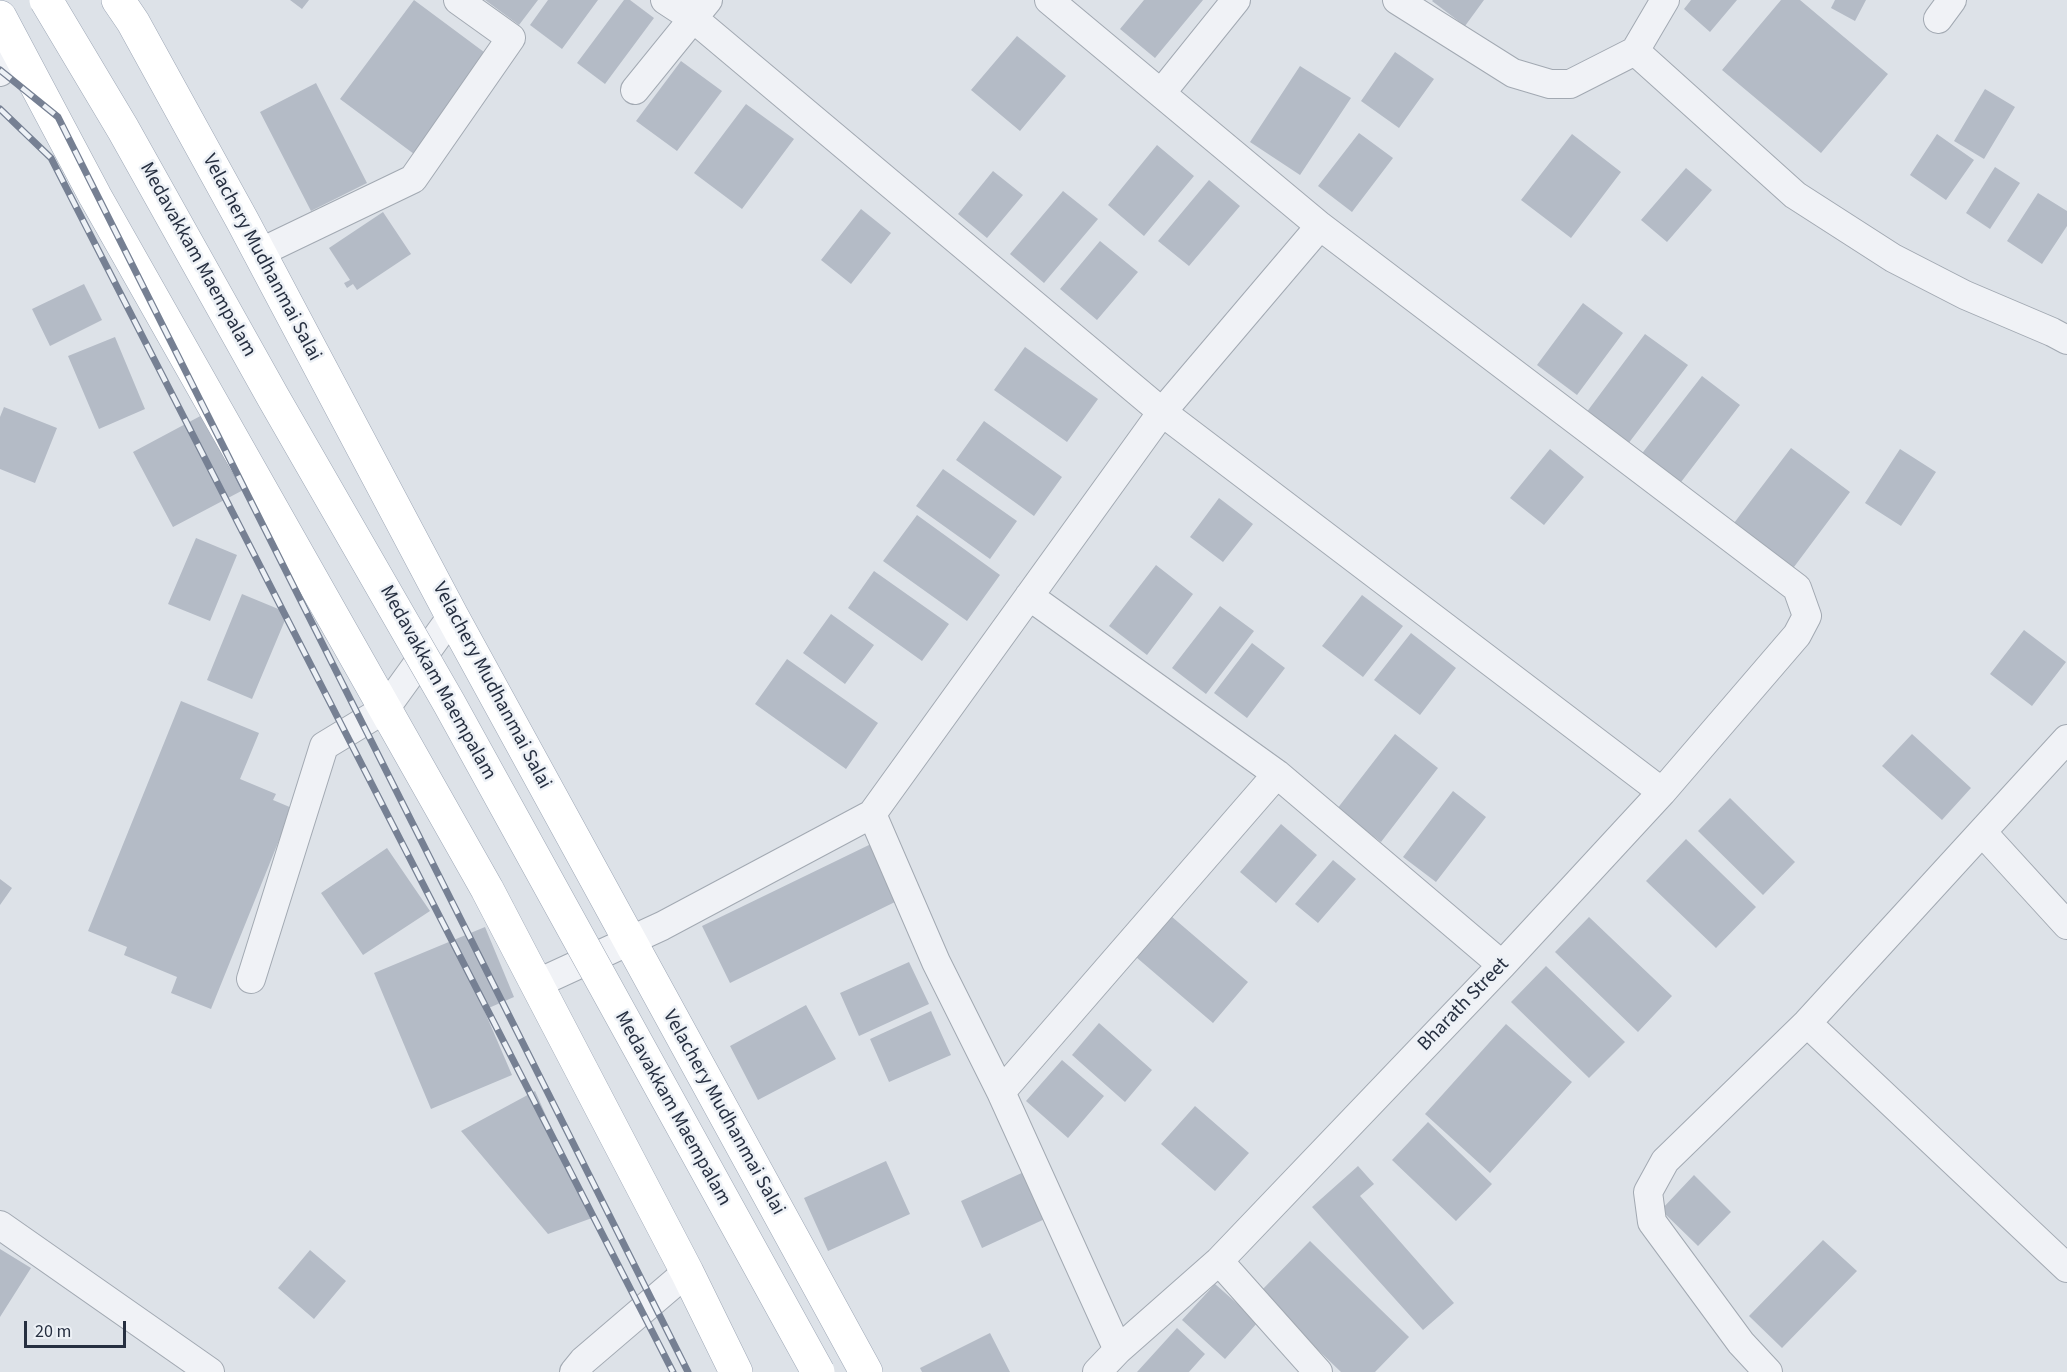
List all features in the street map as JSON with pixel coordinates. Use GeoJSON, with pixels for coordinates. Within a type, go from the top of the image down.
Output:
{"type":"FeatureCollection","features":[{"type":"Feature","properties":{"kind":"main road","name":"Medavakkam Maempalam"},"geometry":{"type":"LineString","coordinates":[[46,0],[123,129],[273,397],[449,703],[818,1372]]}},
{"type":"Feature","properties":{"kind":"main road","name":"Velachery Mudhanmai Salai"},"geometry":{"type":"LineString","coordinates":[[118,0],[133,22],[259,253],[452,616],[866,1372]]}},
{"type":"Feature","properties":{"kind":"main road"},"geometry":{"type":"LineString","coordinates":[[0,17],[9,61],[95,196],[487,889],[687,1272],[736,1372]]}},
{"type":"Feature","properties":{"kind":"street"},"geometry":{"type":"LineString","coordinates":[[259,253],[413,179],[511,38],[458,0]]}},
{"type":"Feature","properties":{"kind":"street"},"geometry":{"type":"LineString","coordinates":[[665,0],[701,10],[1162,411],[1662,792]]}},
{"type":"Feature","properties":{"kind":"street"},"geometry":{"type":"LineString","coordinates":[[536,984],[662,926],[872,814],[1162,411],[1320,226],[1049,0]]}},
{"type":"Feature","properties":{"kind":"street"},"geometry":{"type":"LineString","coordinates":[[1162,92],[1236,0]]}},
{"type":"Feature","properties":{"kind":"street"},"geometry":{"type":"LineString","coordinates":[[1397,0],[1513,73],[1550,84],[1570,84],[1635,51],[1665,0]]}},
{"type":"Feature","properties":{"kind":"street"},"geometry":{"type":"LineString","coordinates":[[635,90],[701,10]]}},
{"type":"Feature","properties":{"kind":"street"},"geometry":{"type":"LineString","coordinates":[[1635,51],[1795,195],[1893,258],[1965,295],[2067,340]]}},
{"type":"Feature","properties":{"kind":"street","name":"Bharath Street"},"geometry":{"type":"LineString","coordinates":[[1097,1372],[1118,1350],[1219,1261],[1502,965],[1662,792],[1797,635],[1808,616],[1797,588],[1320,226]]}},
{"type":"Feature","properties":{"kind":"street"},"geometry":{"type":"LineString","coordinates":[[1029,596],[1276,774],[1502,965]]}},
{"type":"Feature","properties":{"kind":"street"},"geometry":{"type":"LineString","coordinates":[[251,979],[324,746],[385,709],[452,616]]}},
{"type":"Feature","properties":{"kind":"street"},"geometry":{"type":"LineString","coordinates":[[1760,1370],[1652,1222],[1648,1192],[1665,1161],[1807,1023],[2067,739]]}},
{"type":"Feature","properties":{"kind":"street"},"geometry":{"type":"LineString","coordinates":[[1001,1092],[1276,774]]}},
{"type":"Feature","properties":{"kind":"street"},"geometry":{"type":"LineString","coordinates":[[872,814],[936,962],[1001,1092],[1118,1350]]}},
{"type":"Feature","properties":{"kind":"street"},"geometry":{"type":"LineString","coordinates":[[1983,833],[2067,926]]}},
{"type":"Feature","properties":{"kind":"street"},"geometry":{"type":"LineString","coordinates":[[1807,1023],[2067,1268]]}},
{"type":"Feature","properties":{"kind":"street"},"geometry":{"type":"LineString","coordinates":[[0,1225],[210,1372]]}},
{"type":"Feature","properties":{"kind":"street"},"geometry":{"type":"LineString","coordinates":[[1219,1261],[1318,1372]]}},
{"type":"Feature","properties":{"kind":"street"},"geometry":{"type":"LineString","coordinates":[[574,1372],[583,1361],[687,1272]]}},
{"type":"Feature","properties":{"kind":"building"},"geometry":{"type":"Polygon","coordinates":[[[290,0],[309,0],[302,9],[290,0]]]}},
{"type":"Feature","properties":{"kind":"building"},"geometry":{"type":"Polygon","coordinates":[[[414,0],[488,55],[414,154],[340,99],[414,0]]]}},
{"type":"Feature","properties":{"kind":"building"},"geometry":{"type":"Polygon","coordinates":[[[485,0],[538,0],[519,25],[485,0]]]}},
{"type":"Feature","properties":{"kind":"building"},"geometry":{"type":"Polygon","coordinates":[[[548,0],[598,0],[562,49],[530,25],[548,0]]]}},
{"type":"Feature","properties":{"kind":"building"},"geometry":{"type":"Polygon","coordinates":[[[624,0],[630,0],[654,18],[605,84],[577,63],[624,0]]]}},
{"type":"Feature","properties":{"kind":"building"},"geometry":{"type":"Polygon","coordinates":[[[1144,0],[1203,0],[1155,58],[1120,29],[1144,0]]]}},
{"type":"Feature","properties":{"kind":"building"},"geometry":{"type":"Polygon","coordinates":[[[1433,0],[1484,0],[1465,26],[1433,0]]]}},
{"type":"Feature","properties":{"kind":"building"},"geometry":{"type":"Polygon","coordinates":[[[1691,0],[1737,0],[1710,32],[1684,9],[1691,0]]]}},
{"type":"Feature","properties":{"kind":"building"},"geometry":{"type":"Polygon","coordinates":[[[1781,0],[1800,0],[1888,74],[1821,153],[1722,70],[1781,0]]]}},
{"type":"Feature","properties":{"kind":"building"},"geometry":{"type":"Polygon","coordinates":[[[1835,0],[1866,0],[1855,21],[1831,8],[1835,0]]]}},
{"type":"Feature","properties":{"kind":"building"},"geometry":{"type":"Polygon","coordinates":[[[1017,36],[1066,76],[1020,131],[971,90],[1017,36]]]}},
{"type":"Feature","properties":{"kind":"building"},"geometry":{"type":"Polygon","coordinates":[[[1395,52],[1434,79],[1399,128],[1361,101],[1395,52]]]}},
{"type":"Feature","properties":{"kind":"building"},"geometry":{"type":"Polygon","coordinates":[[[681,61],[722,91],[677,151],[636,121],[681,61]]]}},
{"type":"Feature","properties":{"kind":"building"},"geometry":{"type":"Polygon","coordinates":[[[1300,66],[1351,98],[1300,175],[1250,142],[1300,66]]]}},
{"type":"Feature","properties":{"kind":"building"},"geometry":{"type":"Polygon","coordinates":[[[316,83],[367,183],[311,211],[260,112],[316,83]]]}},
{"type":"Feature","properties":{"kind":"building"},"geometry":{"type":"Polygon","coordinates":[[[1985,89],[2015,107],[1984,159],[1954,141],[1985,89]]]}},
{"type":"Feature","properties":{"kind":"building"},"geometry":{"type":"Polygon","coordinates":[[[746,104],[794,139],[742,209],[694,173],[746,104]]]}},
{"type":"Feature","properties":{"kind":"building"},"geometry":{"type":"Polygon","coordinates":[[[1359,133],[1393,158],[1352,212],[1318,186],[1359,133]]]}},
{"type":"Feature","properties":{"kind":"building"},"geometry":{"type":"Polygon","coordinates":[[[1572,134],[1621,172],[1571,238],[1521,200],[1572,134]]]}},
{"type":"Feature","properties":{"kind":"building"},"geometry":{"type":"Polygon","coordinates":[[[1937,134],[1974,160],[1946,200],[1910,175],[1937,134]]]}},
{"type":"Feature","properties":{"kind":"building"},"geometry":{"type":"Polygon","coordinates":[[[1157,145],[1194,176],[1144,236],[1108,205],[1157,145]]]}},
{"type":"Feature","properties":{"kind":"building"},"geometry":{"type":"Polygon","coordinates":[[[1995,167],[2020,183],[1990,229],[1966,213],[1995,167]]]}},
{"type":"Feature","properties":{"kind":"building"},"geometry":{"type":"Polygon","coordinates":[[[1686,168],[1712,190],[1667,242],[1641,220],[1686,168]]]}},
{"type":"Feature","properties":{"kind":"building"},"geometry":{"type":"Polygon","coordinates":[[[993,171],[1023,195],[987,238],[958,214],[993,171]]]}},
{"type":"Feature","properties":{"kind":"building"},"geometry":{"type":"Polygon","coordinates":[[[1209,180],[1240,206],[1189,266],[1158,241],[1209,180]]]}},
{"type":"Feature","properties":{"kind":"building"},"geometry":{"type":"Polygon","coordinates":[[[1063,191],[1098,219],[1044,283],[1010,254],[1063,191]]]}},
{"type":"Feature","properties":{"kind":"building"},"geometry":{"type":"Polygon","coordinates":[[[2038,193],[2067,211],[2067,226],[2042,264],[2007,241],[2038,193]]]}},
{"type":"Feature","properties":{"kind":"building"},"geometry":{"type":"Polygon","coordinates":[[[861,209],[891,233],[851,284],[821,260],[861,209]]]}},
{"type":"Feature","properties":{"kind":"building"},"geometry":{"type":"Polygon","coordinates":[[[383,212],[411,254],[357,290],[353,284],[347,288],[344,283],[350,280],[329,248],[383,212]]]}},
{"type":"Feature","properties":{"kind":"building"},"geometry":{"type":"Polygon","coordinates":[[[1100,241],[1138,272],[1097,320],[1060,289],[1100,241]]]}},
{"type":"Feature","properties":{"kind":"building"},"geometry":{"type":"Polygon","coordinates":[[[84,284],[102,320],[50,346],[32,309],[84,284]]]}},
{"type":"Feature","properties":{"kind":"building"},"geometry":{"type":"Polygon","coordinates":[[[1583,303],[1623,333],[1577,395],[1537,365],[1583,303]]]}},
{"type":"Feature","properties":{"kind":"building"},"geometry":{"type":"Polygon","coordinates":[[[1645,334],[1688,365],[1628,444],[1586,413],[1645,334]]]}},
{"type":"Feature","properties":{"kind":"building"},"geometry":{"type":"Polygon","coordinates":[[[115,337],[145,409],[99,429],[68,356],[115,337]]]}},
{"type":"Feature","properties":{"kind":"building"},"geometry":{"type":"Polygon","coordinates":[[[1025,347],[1098,399],[1067,442],[994,390],[1025,347]]]}},
{"type":"Feature","properties":{"kind":"building"},"geometry":{"type":"Polygon","coordinates":[[[1702,376],[1740,405],[1678,486],[1640,456],[1702,376]]]}},
{"type":"Feature","properties":{"kind":"building"},"geometry":{"type":"Polygon","coordinates":[[[4,407],[57,428],[35,483],[0,469],[0,417],[4,407]]]}},
{"type":"Feature","properties":{"kind":"building"},"geometry":{"type":"Polygon","coordinates":[[[206,413],[247,488],[173,527],[133,452],[206,413]]]}},
{"type":"Feature","properties":{"kind":"building"},"geometry":{"type":"Polygon","coordinates":[[[984,421],[1062,477],[1034,516],[956,460],[984,421]]]}},
{"type":"Feature","properties":{"kind":"building"},"geometry":{"type":"Polygon","coordinates":[[[1791,448],[1850,492],[1791,571],[1731,527],[1791,448]]]}},
{"type":"Feature","properties":{"kind":"building"},"geometry":{"type":"Polygon","coordinates":[[[1550,449],[1584,477],[1544,525],[1510,498],[1550,449]]]}},
{"type":"Feature","properties":{"kind":"building"},"geometry":{"type":"Polygon","coordinates":[[[1900,449],[1936,472],[1901,526],[1865,503],[1900,449]]]}},
{"type":"Feature","properties":{"kind":"building"},"geometry":{"type":"Polygon","coordinates":[[[943,469],[1017,521],[990,559],[916,506],[943,469]]]}},
{"type":"Feature","properties":{"kind":"building"},"geometry":{"type":"Polygon","coordinates":[[[1219,498],[1253,524],[1223,562],[1190,537],[1219,498]]]}},
{"type":"Feature","properties":{"kind":"building"},"geometry":{"type":"Polygon","coordinates":[[[917,515],[1000,575],[967,621],[883,561],[917,515]]]}},
{"type":"Feature","properties":{"kind":"building"},"geometry":{"type":"Polygon","coordinates":[[[196,538],[237,555],[210,621],[168,604],[196,538]]]}},
{"type":"Feature","properties":{"kind":"building"},"geometry":{"type":"Polygon","coordinates":[[[1156,565],[1193,594],[1147,655],[1109,626],[1156,565]]]}},
{"type":"Feature","properties":{"kind":"building"},"geometry":{"type":"Polygon","coordinates":[[[874,571],[949,624],[922,661],[848,608],[874,571]]]}},
{"type":"Feature","properties":{"kind":"building"},"geometry":{"type":"Polygon","coordinates":[[[242,594],[288,613],[252,699],[207,680],[242,594]]]}},
{"type":"Feature","properties":{"kind":"building"},"geometry":{"type":"Polygon","coordinates":[[[1362,595],[1403,626],[1363,677],[1322,646],[1362,595]]]}},
{"type":"Feature","properties":{"kind":"building"},"geometry":{"type":"Polygon","coordinates":[[[1220,606],[1254,631],[1206,694],[1172,668],[1220,606]]]}},
{"type":"Feature","properties":{"kind":"building"},"geometry":{"type":"Polygon","coordinates":[[[831,614],[874,645],[845,684],[803,653],[831,614]]]}},
{"type":"Feature","properties":{"kind":"building"},"geometry":{"type":"Polygon","coordinates":[[[2024,630],[2066,662],[2032,706],[1990,674],[2024,630]]]}},
{"type":"Feature","properties":{"kind":"building"},"geometry":{"type":"Polygon","coordinates":[[[1411,633],[1456,668],[1420,715],[1374,680],[1411,633]]]}},
{"type":"Feature","properties":{"kind":"building"},"geometry":{"type":"Polygon","coordinates":[[[1252,643],[1285,668],[1247,718],[1214,693],[1252,643]]]}},
{"type":"Feature","properties":{"kind":"building"},"geometry":{"type":"Polygon","coordinates":[[[787,659],[878,723],[846,769],[755,704],[787,659]]]}},
{"type":"Feature","properties":{"kind":"building"},"geometry":{"type":"Polygon","coordinates":[[[181,701],[259,733],[240,779],[276,794],[273,800],[292,808],[211,1009],[171,993],[177,977],[124,955],[127,947],[88,931],[181,701]]]}},
{"type":"Feature","properties":{"kind":"building"},"geometry":{"type":"Polygon","coordinates":[[[1395,734],[1438,768],[1381,842],[1337,809],[1395,734]]]}},
{"type":"Feature","properties":{"kind":"building"},"geometry":{"type":"Polygon","coordinates":[[[1912,734],[1971,788],[1942,820],[1882,766],[1912,734]]]}},
{"type":"Feature","properties":{"kind":"building"},"geometry":{"type":"Polygon","coordinates":[[[1453,791],[1486,817],[1436,882],[1403,857],[1453,791]]]}},
{"type":"Feature","properties":{"kind":"building"},"geometry":{"type":"Polygon","coordinates":[[[1730,798],[1795,862],[1763,895],[1698,831],[1730,798]]]}},
{"type":"Feature","properties":{"kind":"building"},"geometry":{"type":"Polygon","coordinates":[[[1281,824],[1317,855],[1276,903],[1240,872],[1281,824]]]}},
{"type":"Feature","properties":{"kind":"building"},"geometry":{"type":"Polygon","coordinates":[[[1686,839],[1756,907],[1716,948],[1646,881],[1686,839]]]}},
{"type":"Feature","properties":{"kind":"building"},"geometry":{"type":"Polygon","coordinates":[[[871,844],[899,900],[730,983],[702,926],[871,844]]]}},
{"type":"Feature","properties":{"kind":"building"},"geometry":{"type":"Polygon","coordinates":[[[387,848],[430,911],[363,955],[321,893],[387,848]]]}},
{"type":"Feature","properties":{"kind":"building"},"geometry":{"type":"Polygon","coordinates":[[[1333,860],[1356,879],[1318,923],[1295,904],[1333,860]]]}},
{"type":"Feature","properties":{"kind":"building"},"geometry":{"type":"Polygon","coordinates":[[[0,879],[12,888],[0,905],[0,879]]]}},
{"type":"Feature","properties":{"kind":"building"},"geometry":{"type":"Polygon","coordinates":[[[1171,916],[1248,982],[1213,1023],[1136,957],[1171,916]]]}},
{"type":"Feature","properties":{"kind":"building"},"geometry":{"type":"Polygon","coordinates":[[[1589,917],[1672,996],[1638,1032],[1555,952],[1589,917]]]}},
{"type":"Feature","properties":{"kind":"building"},"geometry":{"type":"Polygon","coordinates":[[[485,927],[514,997],[484,1010],[512,1075],[431,1109],[374,973],[485,927]]]}},
{"type":"Feature","properties":{"kind":"building"},"geometry":{"type":"Polygon","coordinates":[[[909,962],[929,1004],[859,1036],[840,993],[909,962]]]}},
{"type":"Feature","properties":{"kind":"building"},"geometry":{"type":"Polygon","coordinates":[[[1546,966],[1625,1042],[1589,1078],[1511,1002],[1546,966]]]}},
{"type":"Feature","properties":{"kind":"building"},"geometry":{"type":"Polygon","coordinates":[[[806,1005],[836,1059],[758,1100],[730,1046],[806,1005]]]}},
{"type":"Feature","properties":{"kind":"building"},"geometry":{"type":"Polygon","coordinates":[[[931,1011],[951,1055],[889,1082],[870,1039],[931,1011]]]}},
{"type":"Feature","properties":{"kind":"building"},"geometry":{"type":"Polygon","coordinates":[[[1099,1023],[1152,1070],[1125,1102],[1072,1055],[1099,1023]]]}},
{"type":"Feature","properties":{"kind":"building"},"geometry":{"type":"Polygon","coordinates":[[[1506,1024],[1572,1082],[1490,1173],[1425,1114],[1506,1024]]]}},
{"type":"Feature","properties":{"kind":"building"},"geometry":{"type":"Polygon","coordinates":[[[1062,1060],[1104,1096],[1068,1138],[1026,1101],[1062,1060]]]}},
{"type":"Feature","properties":{"kind":"building"},"geometry":{"type":"Polygon","coordinates":[[[535,1091],[592,1218],[548,1234],[461,1131],[535,1091]]]}},
{"type":"Feature","properties":{"kind":"building"},"geometry":{"type":"Polygon","coordinates":[[[1195,1106],[1249,1153],[1215,1191],[1161,1144],[1195,1106]]]}},
{"type":"Feature","properties":{"kind":"building"},"geometry":{"type":"Polygon","coordinates":[[[1428,1122],[1492,1184],[1456,1221],[1392,1160],[1428,1122]]]}},
{"type":"Feature","properties":{"kind":"building"},"geometry":{"type":"Polygon","coordinates":[[[886,1161],[910,1214],[828,1251],[804,1198],[886,1161]]]}},
{"type":"Feature","properties":{"kind":"building"},"geometry":{"type":"Polygon","coordinates":[[[1358,1166],[1374,1184],[1360,1196],[1454,1303],[1423,1330],[1312,1207],[1358,1166]]]}},
{"type":"Feature","properties":{"kind":"building"},"geometry":{"type":"Polygon","coordinates":[[[1026,1171],[1047,1218],[982,1248],[961,1201],[1026,1171]]]}},
{"type":"Feature","properties":{"kind":"building"},"geometry":{"type":"Polygon","coordinates":[[[1694,1175],[1731,1212],[1698,1246],[1661,1210],[1694,1175]]]}},
{"type":"Feature","properties":{"kind":"building"},"geometry":{"type":"Polygon","coordinates":[[[1823,1240],[1857,1271],[1782,1348],[1749,1316],[1823,1240]]]}},
{"type":"Feature","properties":{"kind":"building"},"geometry":{"type":"Polygon","coordinates":[[[1310,1241],[1409,1337],[1375,1372],[1341,1372],[1259,1293],[1310,1241]]]}},
{"type":"Feature","properties":{"kind":"building"},"geometry":{"type":"Polygon","coordinates":[[[0,1249],[31,1268],[0,1317],[0,1249]]]}},
{"type":"Feature","properties":{"kind":"building"},"geometry":{"type":"Polygon","coordinates":[[[310,1250],[346,1281],[314,1319],[278,1288],[310,1250]]]}},
{"type":"Feature","properties":{"kind":"building"},"geometry":{"type":"Polygon","coordinates":[[[1215,1284],[1258,1322],[1225,1359],[1182,1320],[1215,1284]]]}},
{"type":"Feature","properties":{"kind":"building"},"geometry":{"type":"Polygon","coordinates":[[[1177,1328],[1205,1354],[1189,1372],[1137,1372],[1177,1328]]]}},
{"type":"Feature","properties":{"kind":"building"},"geometry":{"type":"Polygon","coordinates":[[[990,1333],[1010,1372],[922,1372],[920,1368],[990,1333]]]}},
{"type":"Feature","properties":{"kind":"railway"},"geometry":{"type":"LineString","coordinates":[[0,70],[58,117],[688,1372]]}},
{"type":"Feature","properties":{"kind":"railway"},"geometry":{"type":"LineString","coordinates":[[0,109],[51,158],[673,1372]]}}]}
